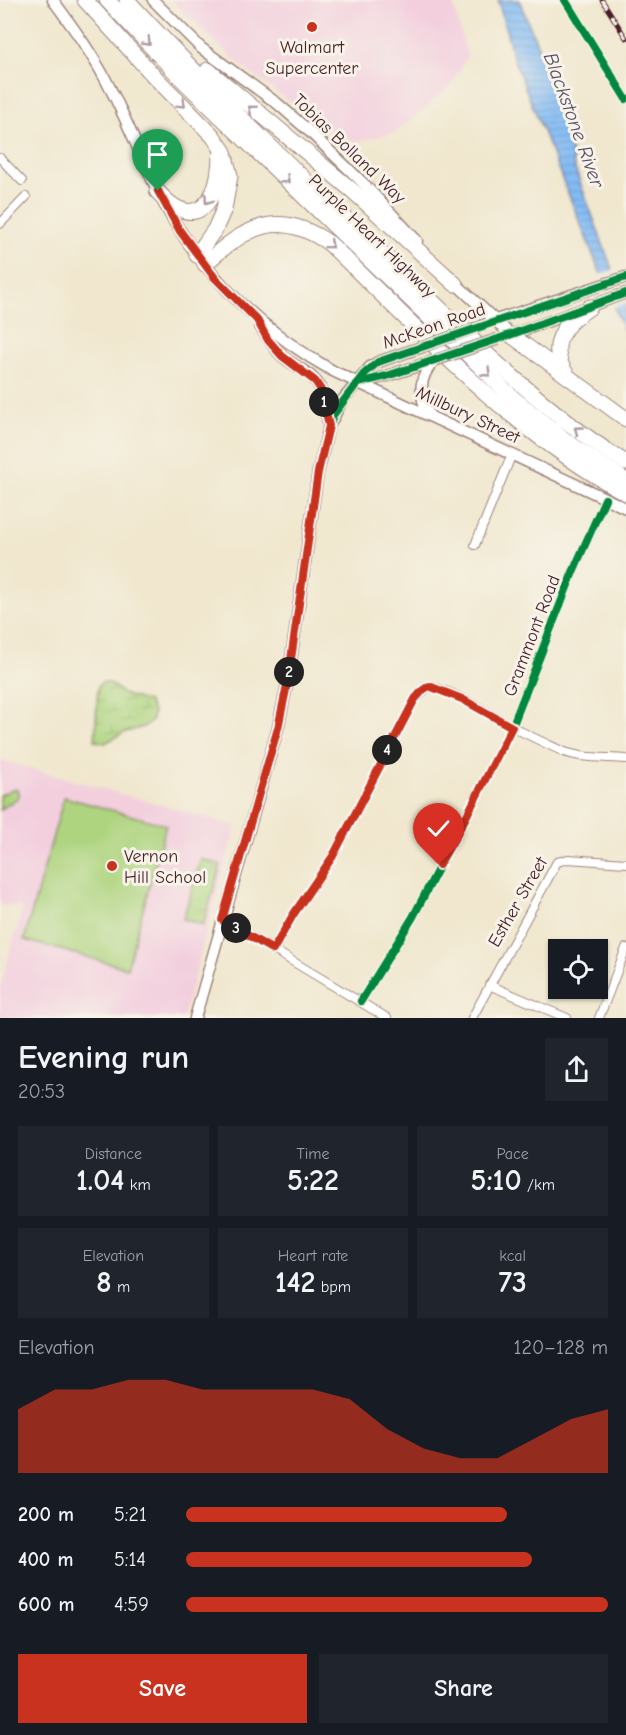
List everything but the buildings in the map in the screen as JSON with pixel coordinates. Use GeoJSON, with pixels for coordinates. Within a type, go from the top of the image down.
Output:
{"type":"FeatureCollection","features":[{"type":"Feature","properties":{"kind":"highway"},"geometry":{"type":"LineString","coordinates":[[85,0],[129,49],[202,123],[220,145],[229,168],[228,194],[219,221],[201,259]]}},
{"type":"Feature","properties":{"kind":"highway","name":"Purple Heart Highway"},"geometry":{"type":"LineString","coordinates":[[107,0],[192,89],[505,390],[569,443],[626,481]]}},
{"type":"Feature","properties":{"kind":"highway"},"geometry":{"type":"LineString","coordinates":[[128,0],[254,111],[354,192],[455,284]]}},
{"type":"Feature","properties":{"kind":"highway","name":"Purple Heart Highway"},"geometry":{"type":"LineString","coordinates":[[128,0],[170,46],[263,138],[490,357],[574,428],[626,463]]}},
{"type":"Feature","properties":{"kind":"highway"},"geometry":{"type":"LineString","coordinates":[[158,191],[166,201],[180,210],[189,212],[201,209],[210,200],[217,183],[220,145]]}},
{"type":"Feature","properties":{"kind":"highway"},"geometry":{"type":"LineString","coordinates":[[201,259],[246,231],[261,227],[277,224],[291,226],[319,236],[469,378],[517,420],[565,456],[626,493]]}},
{"type":"Feature","properties":{"kind":"highway"},"geometry":{"type":"LineString","coordinates":[[568,377],[559,362],[561,333],[567,324],[590,307]]}},
{"type":"Feature","properties":{"kind":"highway"},"geometry":{"type":"LineString","coordinates":[[505,337],[568,377],[626,419]]}},
{"type":"Feature","properties":{"kind":"main road","name":"Millbury Street"},"geometry":{"type":"LineString","coordinates":[[53,0],[98,65],[158,191],[180,231],[228,292],[257,320],[306,356],[358,383],[626,508]]}},
{"type":"Feature","properties":{"kind":"main road","name":"Tobias Bolland Way"},"geometry":{"type":"LineString","coordinates":[[153,0],[201,48],[278,104],[328,148],[369,189],[505,337]]}},
{"type":"Feature","properties":{"kind":"main road","name":"McKeon Road"},"geometry":{"type":"LineString","coordinates":[[358,383],[370,367],[378,362],[626,277]]}},
{"type":"Feature","properties":{"kind":"main road","name":"McKeon Road"},"geometry":{"type":"LineString","coordinates":[[358,383],[387,376],[505,337],[626,293]]}},
{"type":"Feature","properties":{"kind":"main road"},"geometry":{"type":"LineString","coordinates":[[257,320],[268,340],[282,356],[315,381],[321,390],[329,426]]}},
{"type":"Feature","properties":{"kind":"main road"},"geometry":{"type":"LineString","coordinates":[[430,416],[422,400],[421,388],[427,370],[436,360]]}},
{"type":"Feature","properties":{"kind":"main road"},"geometry":{"type":"LineString","coordinates":[[195,1018],[278,728],[288,680],[318,472],[329,426],[342,401],[358,383]]}},
{"type":"Feature","properties":{"kind":"street"},"geometry":{"type":"LineString","coordinates":[[0,158],[22,181]]}},
{"type":"Feature","properties":{"kind":"street"},"geometry":{"type":"LineString","coordinates":[[0,224],[26,197]]}},
{"type":"Feature","properties":{"kind":"street"},"geometry":{"type":"LineString","coordinates":[[475,546],[512,454]]}},
{"type":"Feature","properties":{"kind":"street","name":"Grammont Road"},"geometry":{"type":"LineString","coordinates":[[361,1001],[413,917],[512,727],[573,572],[605,499]]}},
{"type":"Feature","properties":{"kind":"street"},"geometry":{"type":"LineString","coordinates":[[273,950],[293,915],[333,856],[415,699],[428,687],[462,699],[512,727],[563,751],[578,756],[626,759]]}},
{"type":"Feature","properties":{"kind":"street","name":"Esther Street"},"geometry":{"type":"LineString","coordinates":[[472,1018],[557,862],[568,859],[626,863]]}},
{"type":"Feature","properties":{"kind":"street"},"geometry":{"type":"LineString","coordinates":[[222,920],[387,1018]]}},
{"type":"Feature","properties":{"kind":"street"},"geometry":{"type":"LineString","coordinates":[[599,1018],[626,948]]}},
{"type":"Feature","properties":{"kind":"street"},"geometry":{"type":"LineString","coordinates":[[489,985],[567,1018]]}},
{"type":"Feature","properties":{"kind":"shaded area"},"geometry":{"type":"Polygon","coordinates":[[[171,0],[452,0],[467,56],[451,86],[395,133],[355,142],[332,135],[237,62],[171,0]]]}},
{"type":"Feature","properties":{"kind":"shaded area","name":"Vernon Hill School"},"geometry":{"type":"Polygon","coordinates":[[[0,760],[236,826],[183,1018],[0,1018],[0,988],[23,907],[0,905],[0,760]]]}},
{"type":"Feature","properties":{"kind":"green space"},"geometry":{"type":"Polygon","coordinates":[[[102,682],[110,683],[123,694],[148,702],[153,712],[152,721],[105,743],[95,741],[98,686],[102,682]]]}},
{"type":"Feature","properties":{"kind":"green space"},"geometry":{"type":"Polygon","coordinates":[[[17,789],[19,797],[0,810],[0,795],[17,789]]]}},
{"type":"Feature","properties":{"kind":"green space"},"geometry":{"type":"Polygon","coordinates":[[[64,797],[166,825],[127,968],[24,940],[64,797]]]}},
{"type":"Feature","properties":{"kind":"green space"},"geometry":{"type":"Polygon","coordinates":[[[201,859],[221,865],[203,925],[183,919],[201,859]]]}},
{"type":"Feature","properties":{"kind":"water"},"geometry":{"type":"Polygon","coordinates":[[[498,0],[519,0],[546,66],[568,132],[574,166],[626,307],[626,336],[514,60],[498,0]]]}},
{"type":"Feature","properties":{"kind":"pier"},"geometry":{"type":"Polygon","coordinates":[[[615,270],[626,303],[611,308],[598,275],[615,270]]]}},
{"type":"Feature","properties":{"kind":"railway"},"geometry":{"type":"LineString","coordinates":[[602,0],[626,38]]}},
{"type":"Feature","properties":{"kind":"cycle path"},"geometry":{"type":"LineString","coordinates":[[565,0],[626,99]]}},
{"type":"Feature","properties":{"kind":"cycle path"},"geometry":{"type":"LineString","coordinates":[[312,509],[321,457],[333,415],[364,374],[378,362],[626,277]]}},
{"type":"Feature","properties":{"kind":"cycle path"},"geometry":{"type":"LineString","coordinates":[[358,383],[387,376],[498,339],[626,293]]}},
{"type":"Feature","properties":{"kind":"cycle path"},"geometry":{"type":"LineString","coordinates":[[361,1001],[413,917],[512,727],[573,572],[605,499]]}},
{"type":"Feature","properties":{"kind":"place","name":"Walmart Supercenter"},"geometry":{"type":"Point","coordinates":[312,27]}},
{"type":"Feature","properties":{"kind":"place","name":"Vernon Hill School"},"geometry":{"type":"Point","coordinates":[112,866]}},
{"type":"Feature","properties":{"kind":"route"},"geometry":{"type":"LineString","coordinates":[[158,191],[180,231],[215,278],[257,320],[268,340],[282,356],[315,381],[321,390],[329,426],[318,472],[288,680],[278,728],[222,920],[273,950],[293,915],[333,856],[415,699],[429,686],[462,699],[512,727],[439,865]]}},
{"type":"Feature","properties":{"kind":"water label","name":"Blackstone River"},"geometry":{"type":"Point","coordinates":[574,120]}}]}
